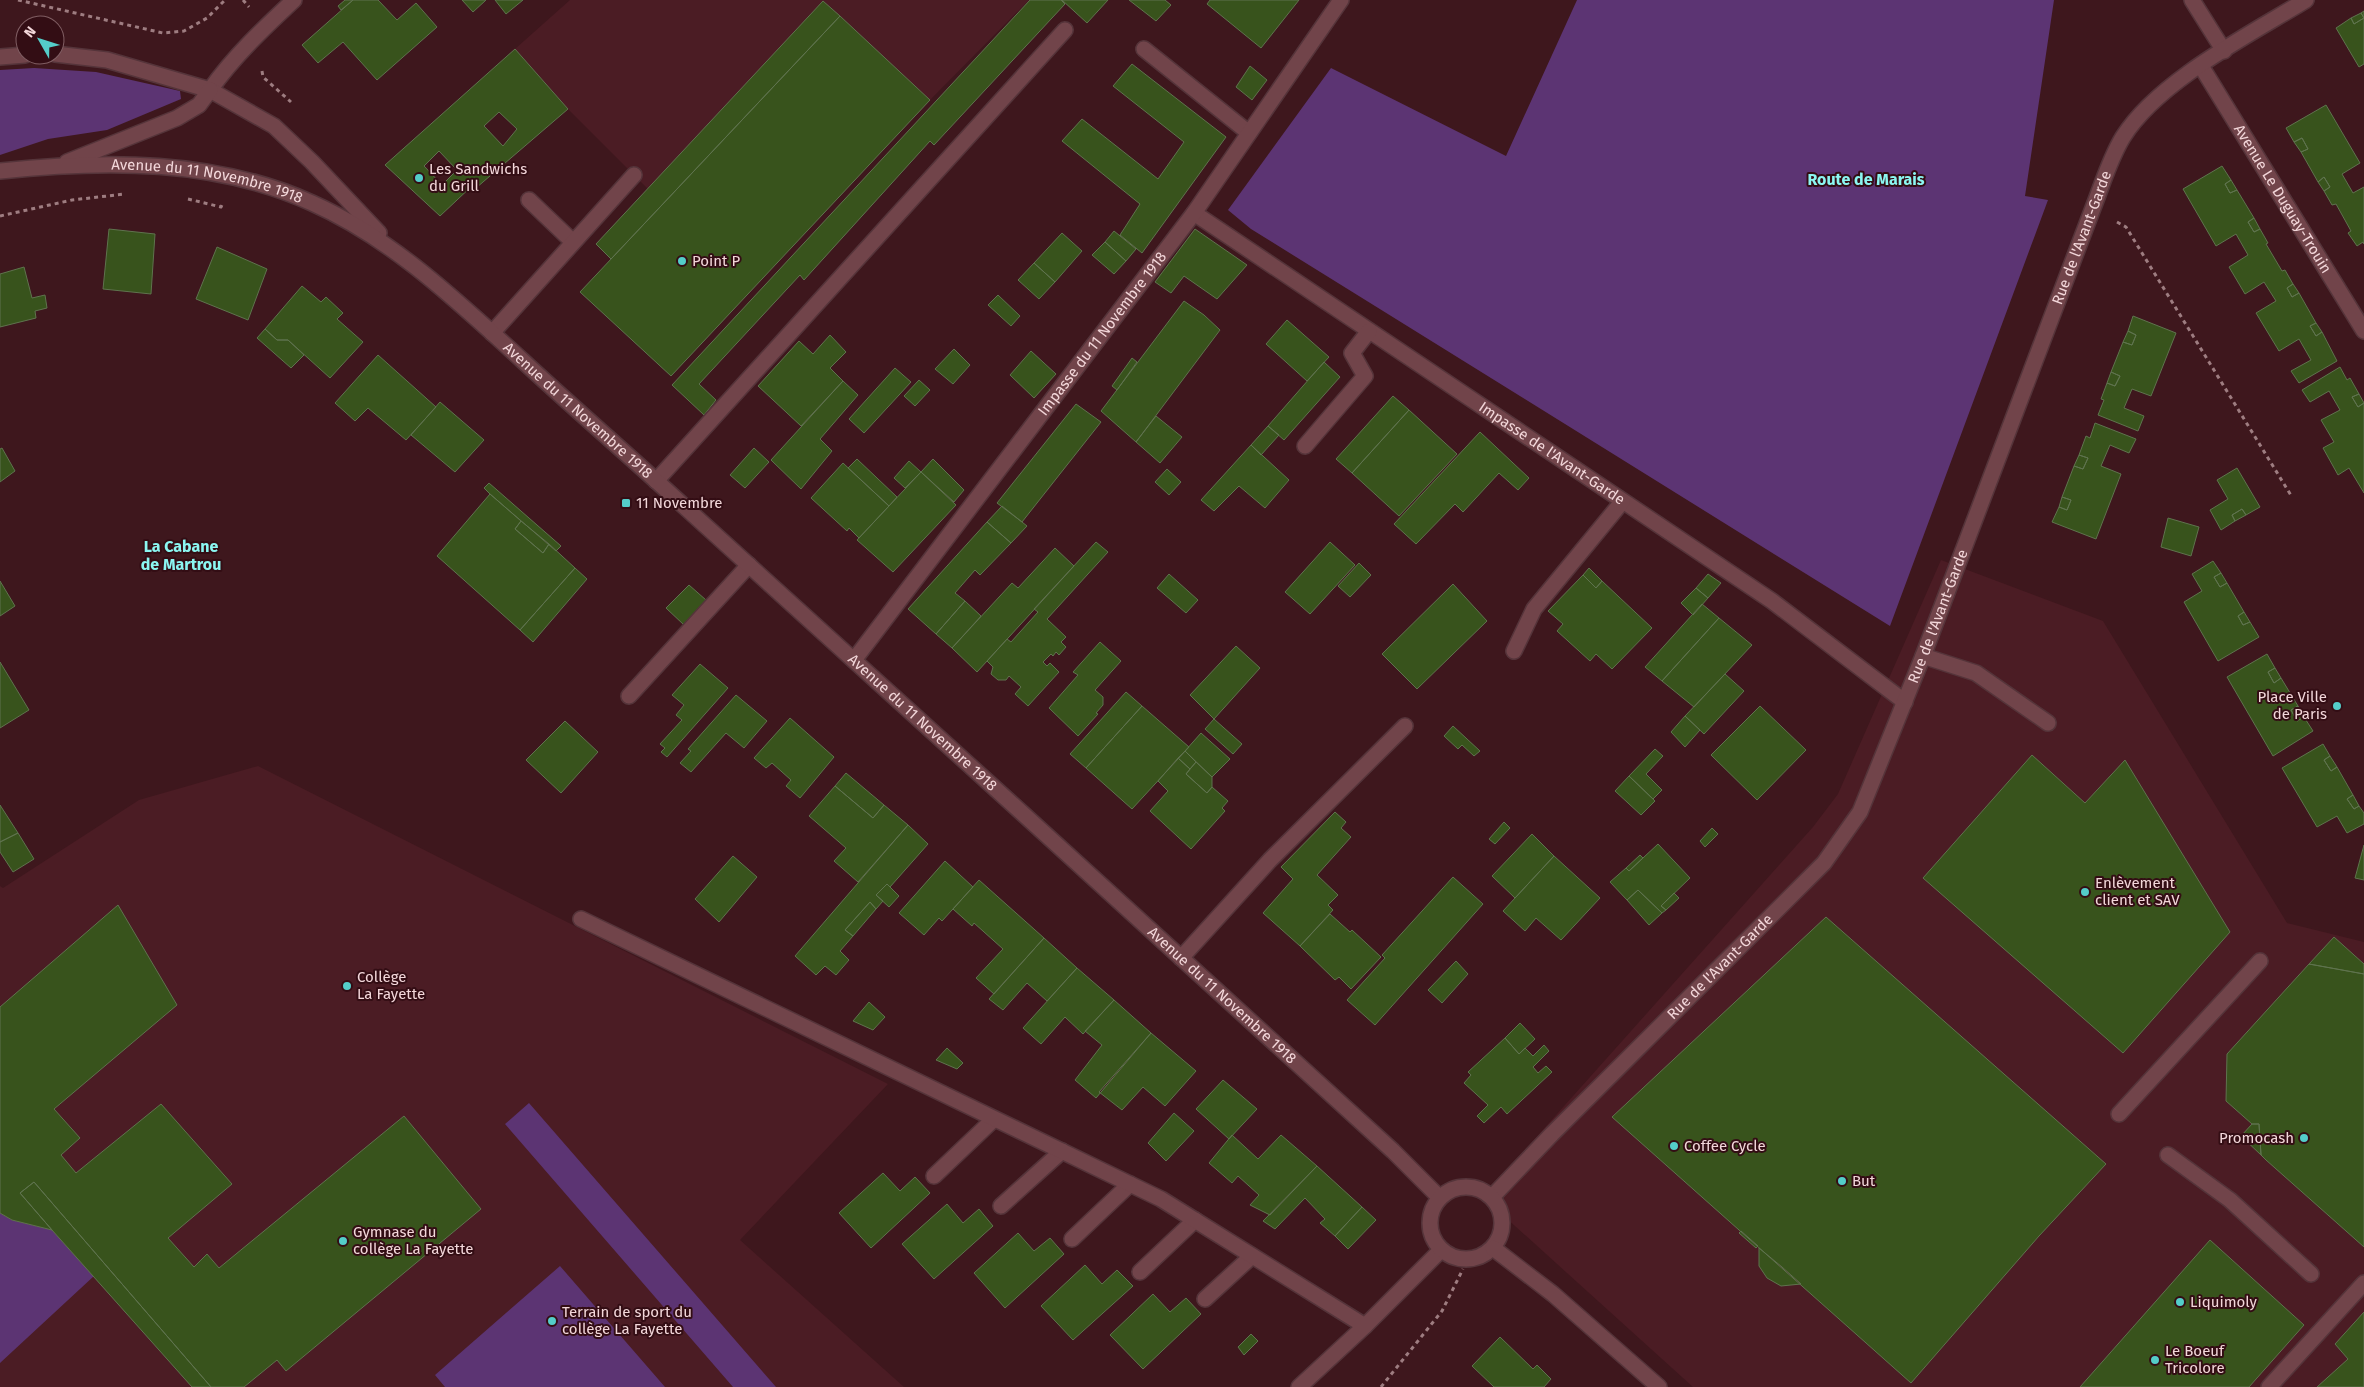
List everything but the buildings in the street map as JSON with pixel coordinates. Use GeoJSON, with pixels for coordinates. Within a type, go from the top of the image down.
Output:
{"type":"FeatureCollection","features":[{"type":"Feature","properties":{"kind":"street"},"geometry":{"type":"LineString","coordinates":[[58,165],[178,118],[199,105],[221,75],[294,0]]}},
{"type":"Feature","properties":{"kind":"street","name":"Impasse du 11 Novembre 1918"},"geometry":{"type":"LineString","coordinates":[[854,660],[1194,213],[1341,0]]}},
{"type":"Feature","properties":{"kind":"street"},"geometry":{"type":"LineString","coordinates":[[2192,0],[2224,51]]}},
{"type":"Feature","properties":{"kind":"street","name":"Rue de l'Avant-Garde"},"geometry":{"type":"LineString","coordinates":[[1492,1197],[1559,1127],[1824,862],[1860,812],[1923,656],[2093,208],[2122,138],[2141,113],[2164,91],[2306,0]]}},
{"type":"Feature","properties":{"kind":"street"},"geometry":{"type":"LineString","coordinates":[[656,481],[1065,30]]}},
{"type":"Feature","properties":{"kind":"street"},"geometry":{"type":"LineString","coordinates":[[1144,49],[1249,133]]}},
{"type":"Feature","properties":{"kind":"street","name":"Avenue du 11 Novembre 1918"},"geometry":{"type":"LineString","coordinates":[[65,55],[107,60],[210,90],[274,126],[312,162],[399,254],[492,333],[854,660],[1412,1168],[1440,1198]]}},
{"type":"Feature","properties":{"kind":"street"},"geometry":{"type":"LineString","coordinates":[[0,57],[15,56]]}},
{"type":"Feature","properties":{"kind":"street","name":"Avenue Le Duguay-Trouin"},"geometry":{"type":"LineString","coordinates":[[2201,66],[2364,331]]}},
{"type":"Feature","properties":{"kind":"street","name":"Avenue du 11 Novembre 1918"},"geometry":{"type":"LineString","coordinates":[[0,171],[58,165],[170,166],[236,176],[273,186],[313,203],[356,225],[399,254]]}},
{"type":"Feature","properties":{"kind":"street"},"geometry":{"type":"LineString","coordinates":[[492,333],[634,175]]}},
{"type":"Feature","properties":{"kind":"street"},"geometry":{"type":"LineString","coordinates":[[529,200],[574,242]]}},
{"type":"Feature","properties":{"kind":"street","name":"Impasse de l'Avant-Garde"},"geometry":{"type":"LineString","coordinates":[[1194,213],[1772,601],[1905,702]]}},
{"type":"Feature","properties":{"kind":"street"},"geometry":{"type":"LineString","coordinates":[[1305,446],[1364,376],[1352,353],[1369,331]]}},
{"type":"Feature","properties":{"kind":"street"},"geometry":{"type":"LineString","coordinates":[[1514,651],[1534,608],[1622,502]]}},
{"type":"Feature","properties":{"kind":"street"},"geometry":{"type":"LineString","coordinates":[[629,696],[749,565]]}},
{"type":"Feature","properties":{"kind":"street"},"geometry":{"type":"LineString","coordinates":[[1923,656],[1976,673],[2048,723]]}},
{"type":"Feature","properties":{"kind":"street"},"geometry":{"type":"LineString","coordinates":[[1181,958],[1270,860],[1405,726]]}},
{"type":"Feature","properties":{"kind":"street"},"geometry":{"type":"LineString","coordinates":[[581,919],[1161,1199],[1365,1326]]}},
{"type":"Feature","properties":{"kind":"street"},"geometry":{"type":"LineString","coordinates":[[2120,1114],[2260,961]]}},
{"type":"Feature","properties":{"kind":"street"},"geometry":{"type":"LineString","coordinates":[[934,1176],[994,1118]]}},
{"type":"Feature","properties":{"kind":"street"},"geometry":{"type":"LineString","coordinates":[[1001,1206],[1062,1151]]}},
{"type":"Feature","properties":{"kind":"street"},"geometry":{"type":"LineString","coordinates":[[2168,1155],[2230,1200],[2311,1274]]}},
{"type":"Feature","properties":{"kind":"street"},"geometry":{"type":"LineString","coordinates":[[1072,1239],[1130,1184]]}},
{"type":"Feature","properties":{"kind":"street"},"geometry":{"type":"LineString","coordinates":[[1460,1187],[1482,1190],[1492,1197],[1502,1217],[1499,1239],[1493,1248],[1486,1254],[1468,1260],[1449,1255],[1441,1250],[1434,1241],[1430,1224],[1433,1208],[1440,1198],[1460,1187]]}},
{"type":"Feature","properties":{"kind":"street"},"geometry":{"type":"LineString","coordinates":[[1140,1272],[1195,1220]]}},
{"type":"Feature","properties":{"kind":"street"},"geometry":{"type":"LineString","coordinates":[[1493,1248],[1553,1294],[1659,1387]]}},
{"type":"Feature","properties":{"kind":"street"},"geometry":{"type":"LineString","coordinates":[[1299,1387],[1365,1326],[1441,1250]]}},
{"type":"Feature","properties":{"kind":"street"},"geometry":{"type":"LineString","coordinates":[[1205,1299],[1252,1256]]}},
{"type":"Feature","properties":{"kind":"street"},"geometry":{"type":"LineString","coordinates":[[2269,1387],[2364,1283]]}},
{"type":"Feature","properties":{"kind":"path"},"geometry":{"type":"LineString","coordinates":[[18,0],[163,33],[184,31],[207,18],[225,0]]}},
{"type":"Feature","properties":{"kind":"path"},"geometry":{"type":"LineString","coordinates":[[2093,208],[2126,227],[2292,496]]}},
{"type":"Feature","properties":{"kind":"path"},"geometry":{"type":"LineString","coordinates":[[1381,1387],[1442,1311],[1468,1260]]}},
{"type":"Feature","properties":{"kind":"shaded area"},"geometry":{"type":"Polygon","coordinates":[[[570,0],[1029,0],[930,100],[823,1],[648,189],[568,109],[515,49],[570,0]]]}},
{"type":"Feature","properties":{"kind":"shaded area"},"geometry":{"type":"Polygon","coordinates":[[[1577,0],[2054,0],[2025,196],[2048,200],[1890,626],[1251,229],[1228,210],[1331,68],[1506,156],[1577,0]]]}},
{"type":"Feature","properties":{"kind":"shaded area"},"geometry":{"type":"Polygon","coordinates":[[[34,68],[96,72],[180,91],[181,99],[107,130],[48,139],[0,155],[0,70],[34,68]]]}},
{"type":"Feature","properties":{"kind":"shaded area"},"geometry":{"type":"Polygon","coordinates":[[[1941,560],[2103,621],[2287,923],[2364,942],[2364,1387],[1693,1387],[1483,1197],[1813,827],[1838,794],[1941,560]]]}},
{"type":"Feature","properties":{"kind":"shaded area","name":"Collège La Fayette"},"geometry":{"type":"Polygon","coordinates":[[[258,766],[888,1084],[740,1240],[904,1387],[0,1387],[0,886],[3,888],[139,800],[258,766]]]}},
{"type":"Feature","properties":{"kind":"shaded area"},"geometry":{"type":"Polygon","coordinates":[[[529,1103],[776,1387],[733,1387],[505,1124],[529,1103]]]}},
{"type":"Feature","properties":{"kind":"shaded area"},"geometry":{"type":"Polygon","coordinates":[[[0,1213],[12,1220],[52,1230],[94,1276],[0,1363],[0,1213]]]}},
{"type":"Feature","properties":{"kind":"shaded area","name":"Terrain de sport du collège La Fayette"},"geometry":{"type":"Polygon","coordinates":[[[560,1266],[665,1387],[445,1387],[435,1375],[560,1266]]]}},
{"type":"Feature","properties":{"kind":"place","name":"Les Sandwichs du Grill"},"geometry":{"type":"Point","coordinates":[419,178]}},
{"type":"Feature","properties":{"kind":"place","name":"Point P"},"geometry":{"type":"Point","coordinates":[682,261]}},
{"type":"Feature","properties":{"kind":"place","name":"11 Novembre"},"geometry":{"type":"Point","coordinates":[626,503]}},
{"type":"Feature","properties":{"kind":"place","name":"Place Ville de Paris"},"geometry":{"type":"Point","coordinates":[2337,706]}},
{"type":"Feature","properties":{"kind":"place","name":"Enlèvement client et SAV"},"geometry":{"type":"Point","coordinates":[2085,892]}},
{"type":"Feature","properties":{"kind":"place","name":"Collège La Fayette"},"geometry":{"type":"Point","coordinates":[347,986]}},
{"type":"Feature","properties":{"kind":"place","name":"Promocash"},"geometry":{"type":"Point","coordinates":[2304,1138]}},
{"type":"Feature","properties":{"kind":"place","name":"Coffee Cycle"},"geometry":{"type":"Point","coordinates":[1674,1146]}},
{"type":"Feature","properties":{"kind":"place","name":"But"},"geometry":{"type":"Point","coordinates":[1842,1181]}},
{"type":"Feature","properties":{"kind":"place","name":"Gymnase du collège La Fayette"},"geometry":{"type":"Point","coordinates":[343,1241]}},
{"type":"Feature","properties":{"kind":"place","name":"Liquimoly"},"geometry":{"type":"Point","coordinates":[2180,1302]}},
{"type":"Feature","properties":{"kind":"place","name":"Terrain de sport du collège La Fayette"},"geometry":{"type":"Point","coordinates":[552,1321]}},
{"type":"Feature","properties":{"kind":"place","name":"Le Boeuf Tricolore"},"geometry":{"type":"Point","coordinates":[2155,1360]}},
{"type":"Feature","properties":{"kind":"district","name":"Route de Marais"},"geometry":{"type":"Point","coordinates":[1866,179]}},
{"type":"Feature","properties":{"kind":"district","name":"La Cabane de Martrou"},"geometry":{"type":"Point","coordinates":[181,555]}}]}
